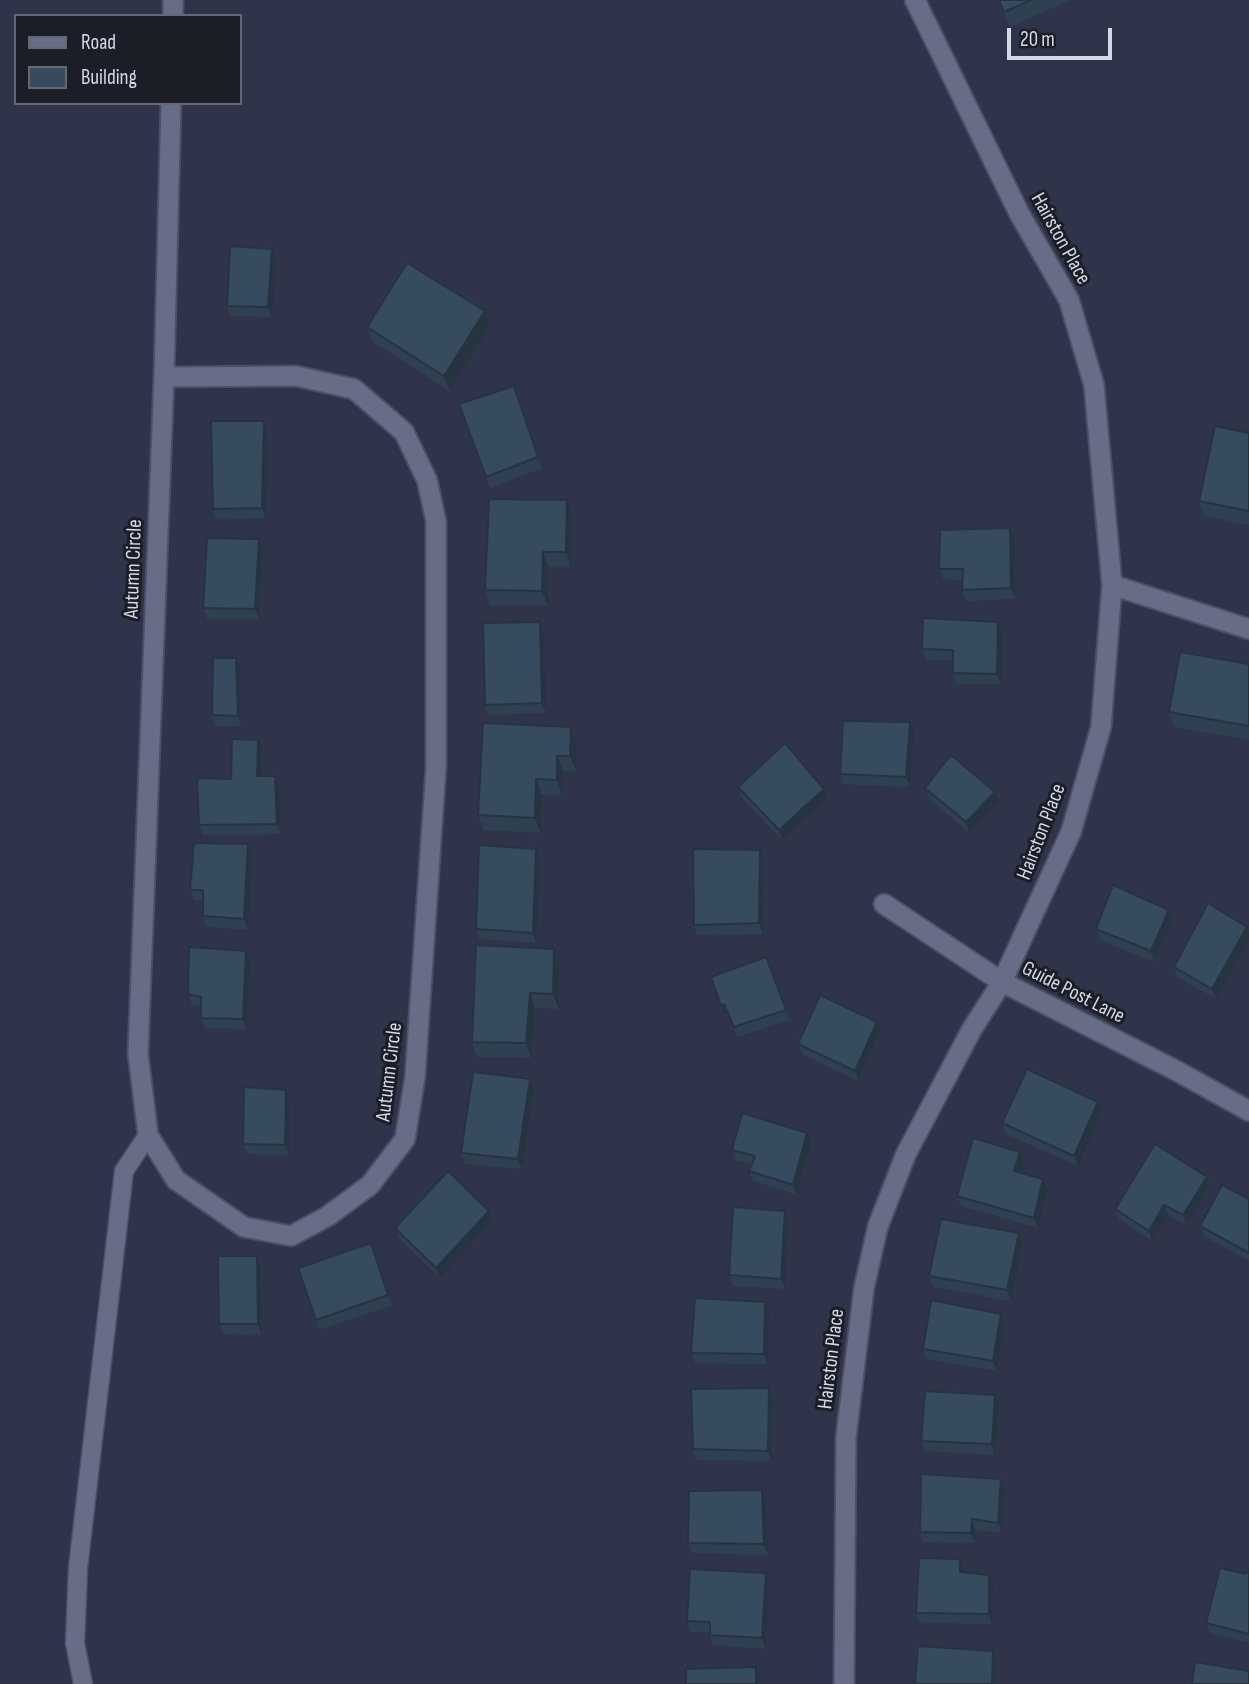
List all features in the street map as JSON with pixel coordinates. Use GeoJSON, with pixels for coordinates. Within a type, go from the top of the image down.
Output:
{"type":"FeatureCollection","features":[{"type":"Feature","properties":{"kind":"street","name":"Hairston Place"},"geometry":{"type":"LineString","coordinates":[[844,1684],[846,1437],[864,1288],[877,1226],[906,1154],[972,1029],[1002,982],[1071,832],[1101,727],[1112,585],[1094,385],[1069,300],[1019,213],[915,0]]}},
{"type":"Feature","properties":{"kind":"street","name":"Autumn Circle"},"geometry":{"type":"LineString","coordinates":[[164,377],[296,376],[354,389],[404,432],[427,480],[436,521],[436,766],[413,1089],[405,1139],[370,1185],[328,1216],[291,1237],[244,1227],[176,1180],[148,1135],[138,1054],[164,377],[171,105]]}},
{"type":"Feature","properties":{"kind":"street"},"geometry":{"type":"LineString","coordinates":[[1112,585],[1249,629]]}},
{"type":"Feature","properties":{"kind":"street","name":"Guide Post Lane"},"geometry":{"type":"LineString","coordinates":[[884,904],[1002,982],[1177,1071],[1249,1111]]}},
{"type":"Feature","properties":{"kind":"lane"},"geometry":{"type":"LineString","coordinates":[[83,1684],[75,1643],[78,1568],[124,1171],[148,1135]]}},
{"type":"Feature","properties":{"kind":"building"},"geometry":{"type":"Polygon","coordinates":[[[999,0],[1031,0],[1004,12],[999,0]]]}},
{"type":"Feature","properties":{"kind":"building"},"geometry":{"type":"Polygon","coordinates":[[[230,246],[272,249],[268,307],[227,306],[230,246]]]}},
{"type":"Feature","properties":{"kind":"building"},"geometry":{"type":"Polygon","coordinates":[[[407,263],[485,311],[444,376],[367,327],[407,263]]]}},
{"type":"Feature","properties":{"kind":"building"},"geometry":{"type":"Polygon","coordinates":[[[514,386],[538,457],[486,477],[459,404],[514,386]]]}},
{"type":"Feature","properties":{"kind":"building"},"geometry":{"type":"Polygon","coordinates":[[[211,421],[264,421],[262,508],[213,509],[211,421]]]}},
{"type":"Feature","properties":{"kind":"building"},"geometry":{"type":"Polygon","coordinates":[[[1215,426],[1249,433],[1249,511],[1199,501],[1215,426]]]}},
{"type":"Feature","properties":{"kind":"building"},"geometry":{"type":"Polygon","coordinates":[[[489,499],[567,500],[566,552],[543,552],[542,591],[485,590],[489,499]]]}},
{"type":"Feature","properties":{"kind":"building"},"geometry":{"type":"Polygon","coordinates":[[[1010,528],[1011,588],[962,590],[963,569],[939,569],[940,530],[1010,528]]]}},
{"type":"Feature","properties":{"kind":"building"},"geometry":{"type":"Polygon","coordinates":[[[207,538],[259,539],[255,609],[203,608],[207,538]]]}},
{"type":"Feature","properties":{"kind":"building"},"geometry":{"type":"Polygon","coordinates":[[[923,618],[998,622],[997,674],[953,673],[953,650],[922,649],[923,618]]]}},
{"type":"Feature","properties":{"kind":"building"},"geometry":{"type":"Polygon","coordinates":[[[540,622],[542,703],[485,705],[483,623],[540,622]]]}},
{"type":"Feature","properties":{"kind":"building"},"geometry":{"type":"Polygon","coordinates":[[[1180,652],[1249,664],[1249,726],[1169,712],[1180,652]]]}},
{"type":"Feature","properties":{"kind":"building"},"geometry":{"type":"Polygon","coordinates":[[[213,658],[236,658],[238,716],[212,715],[213,658]]]}},
{"type":"Feature","properties":{"kind":"building"},"geometry":{"type":"Polygon","coordinates":[[[843,721],[910,722],[906,777],[840,774],[843,721]]]}},
{"type":"Feature","properties":{"kind":"building"},"geometry":{"type":"Polygon","coordinates":[[[483,723],[571,727],[570,756],[557,756],[557,780],[536,779],[535,818],[478,815],[483,723]]]}},
{"type":"Feature","properties":{"kind":"building"},"geometry":{"type":"Polygon","coordinates":[[[232,739],[258,740],[257,776],[275,776],[277,824],[199,825],[197,778],[231,779],[232,739]]]}},
{"type":"Feature","properties":{"kind":"building"},"geometry":{"type":"Polygon","coordinates":[[[785,743],[824,789],[779,830],[738,787],[785,743]]]}},
{"type":"Feature","properties":{"kind":"building"},"geometry":{"type":"Polygon","coordinates":[[[951,755],[995,792],[966,822],[925,788],[951,755]]]}},
{"type":"Feature","properties":{"kind":"building"},"geometry":{"type":"Polygon","coordinates":[[[194,843],[248,844],[244,919],[203,916],[203,890],[190,890],[194,843]]]}},
{"type":"Feature","properties":{"kind":"building"},"geometry":{"type":"Polygon","coordinates":[[[479,845],[536,849],[533,933],[476,929],[479,845]]]}},
{"type":"Feature","properties":{"kind":"building"},"geometry":{"type":"Polygon","coordinates":[[[693,849],[760,850],[759,923],[694,925],[693,849]]]}},
{"type":"Feature","properties":{"kind":"building"},"geometry":{"type":"Polygon","coordinates":[[[1113,885],[1169,910],[1151,951],[1096,929],[1113,885]]]}},
{"type":"Feature","properties":{"kind":"building"},"geometry":{"type":"Polygon","coordinates":[[[1208,903],[1247,927],[1212,989],[1174,967],[1208,903]]]}},
{"type":"Feature","properties":{"kind":"building"},"geometry":{"type":"Polygon","coordinates":[[[476,945],[554,949],[553,994],[530,993],[526,1043],[472,1042],[476,945]]]}},
{"type":"Feature","properties":{"kind":"building"},"geometry":{"type":"Polygon","coordinates":[[[189,947],[246,951],[243,1019],[201,1018],[201,997],[188,994],[189,947]]]}},
{"type":"Feature","properties":{"kind":"building"},"geometry":{"type":"Polygon","coordinates":[[[766,957],[786,1010],[734,1027],[724,1004],[721,1006],[711,977],[766,957]]]}},
{"type":"Feature","properties":{"kind":"building"},"geometry":{"type":"Polygon","coordinates":[[[820,995],[877,1022],[855,1071],[798,1044],[820,995]]]}},
{"type":"Feature","properties":{"kind":"building"},"geometry":{"type":"Polygon","coordinates":[[[1027,1069],[1098,1102],[1074,1156],[1002,1123],[1027,1069]]]}},
{"type":"Feature","properties":{"kind":"building"},"geometry":{"type":"Polygon","coordinates":[[[473,1072],[530,1079],[518,1159],[461,1153],[473,1072]]]}},
{"type":"Feature","properties":{"kind":"building"},"geometry":{"type":"Polygon","coordinates":[[[244,1087],[286,1090],[285,1145],[243,1144],[244,1087]]]}},
{"type":"Feature","properties":{"kind":"building"},"geometry":{"type":"Polygon","coordinates":[[[742,1113],[807,1133],[793,1185],[749,1171],[755,1156],[732,1150],[742,1113]]]}},
{"type":"Feature","properties":{"kind":"building"},"geometry":{"type":"Polygon","coordinates":[[[973,1138],[1020,1152],[1014,1171],[1043,1179],[1034,1218],[957,1196],[973,1138]]]}},
{"type":"Feature","properties":{"kind":"building"},"geometry":{"type":"Polygon","coordinates":[[[1155,1144],[1207,1177],[1183,1215],[1164,1205],[1149,1231],[1115,1209],[1155,1144]]]}},
{"type":"Feature","properties":{"kind":"building"},"geometry":{"type":"Polygon","coordinates":[[[448,1171],[489,1211],[436,1268],[395,1228],[448,1171]]]}},
{"type":"Feature","properties":{"kind":"building"},"geometry":{"type":"Polygon","coordinates":[[[1222,1185],[1249,1199],[1249,1253],[1200,1226],[1222,1185]]]}},
{"type":"Feature","properties":{"kind":"building"},"geometry":{"type":"Polygon","coordinates":[[[733,1207],[785,1211],[781,1279],[729,1275],[733,1207]]]}},
{"type":"Feature","properties":{"kind":"building"},"geometry":{"type":"Polygon","coordinates":[[[941,1219],[1019,1233],[1007,1290],[929,1276],[941,1219]]]}},
{"type":"Feature","properties":{"kind":"building"},"geometry":{"type":"Polygon","coordinates":[[[371,1243],[388,1295],[316,1320],[298,1268],[371,1243]]]}},
{"type":"Feature","properties":{"kind":"building"},"geometry":{"type":"Polygon","coordinates":[[[218,1256],[257,1256],[258,1324],[219,1324],[218,1256]]]}},
{"type":"Feature","properties":{"kind":"building"},"geometry":{"type":"Polygon","coordinates":[[[695,1298],[765,1302],[764,1354],[691,1353],[695,1298]]]}},
{"type":"Feature","properties":{"kind":"building"},"geometry":{"type":"Polygon","coordinates":[[[931,1300],[1001,1314],[993,1361],[923,1349],[931,1300]]]}},
{"type":"Feature","properties":{"kind":"building"},"geometry":{"type":"Polygon","coordinates":[[[769,1388],[768,1451],[693,1449],[691,1389],[769,1388]]]}},
{"type":"Feature","properties":{"kind":"building"},"geometry":{"type":"Polygon","coordinates":[[[925,1391],[995,1395],[992,1444],[921,1441],[925,1391]]]}},
{"type":"Feature","properties":{"kind":"building"},"geometry":{"type":"Polygon","coordinates":[[[921,1474],[1001,1479],[998,1523],[972,1519],[971,1533],[920,1532],[921,1474]]]}},
{"type":"Feature","properties":{"kind":"building"},"geometry":{"type":"Polygon","coordinates":[[[762,1490],[764,1544],[688,1543],[689,1491],[762,1490]]]}},
{"type":"Feature","properties":{"kind":"building"},"geometry":{"type":"Polygon","coordinates":[[[919,1558],[960,1559],[960,1572],[989,1575],[989,1614],[916,1613],[919,1558]]]}},
{"type":"Feature","properties":{"kind":"building"},"geometry":{"type":"Polygon","coordinates":[[[1220,1568],[1246,1574],[1249,1569],[1249,1634],[1206,1623],[1220,1568]]]}},
{"type":"Feature","properties":{"kind":"building"},"geometry":{"type":"Polygon","coordinates":[[[690,1569],[766,1573],[762,1638],[710,1635],[710,1622],[687,1621],[690,1569]]]}},
{"type":"Feature","properties":{"kind":"building"},"geometry":{"type":"Polygon","coordinates":[[[918,1646],[993,1651],[992,1684],[915,1684],[918,1646]]]}},
{"type":"Feature","properties":{"kind":"building"},"geometry":{"type":"Polygon","coordinates":[[[1195,1662],[1249,1671],[1249,1684],[1192,1684],[1195,1662]]]}},
{"type":"Feature","properties":{"kind":"building"},"geometry":{"type":"Polygon","coordinates":[[[756,1667],[756,1684],[686,1684],[686,1669],[756,1667]]]}}]}
